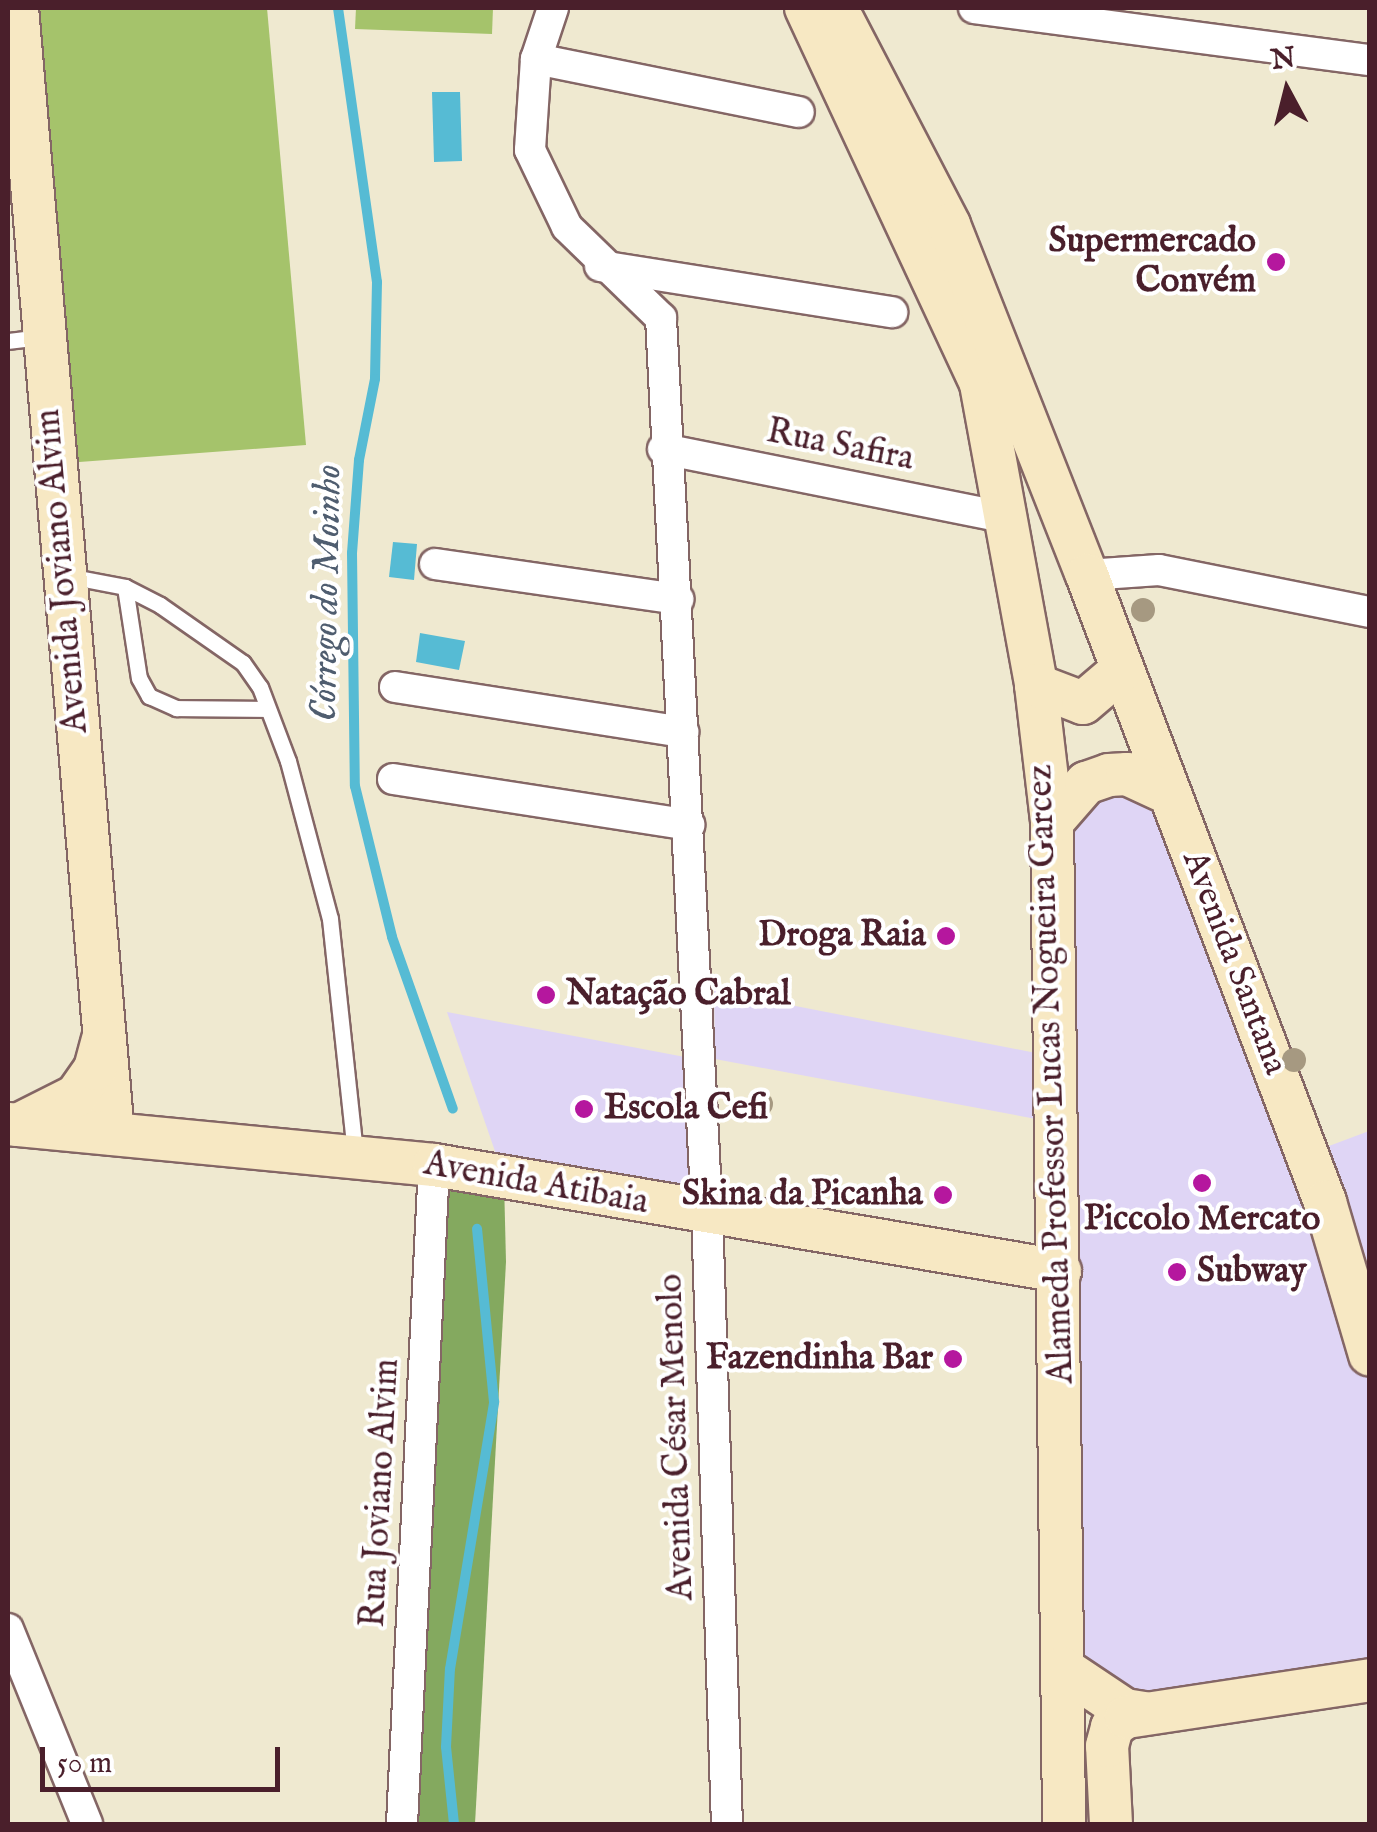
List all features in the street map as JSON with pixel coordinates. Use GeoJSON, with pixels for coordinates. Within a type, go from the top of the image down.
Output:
{"type":"FeatureCollection","features":[{"type":"Feature","properties":{"kind":"main road","name":"Avenida Joviano Alvim"},"geometry":{"type":"LineString","coordinates":[[17,8],[25,339],[64,576],[113,1134]]}},
{"type":"Feature","properties":{"kind":"main road","name":"Alameda Professor Lucas Nogueira Garcez"},"geometry":{"type":"LineString","coordinates":[[836,19],[980,384],[1036,685],[1052,822],[1064,1824]]}},
{"type":"Feature","properties":{"kind":"main road","name":"Alameda Professor Lucas Nogueira Garcez"},"geometry":{"type":"LineString","coordinates":[[836,19],[949,225],[1088,575]]}},
{"type":"Feature","properties":{"kind":"main road","name":"Avenida Santana"},"geometry":{"type":"LineString","coordinates":[[1088,575],[1325,1202],[1370,1355]]}},
{"type":"Feature","properties":{"kind":"main road"},"geometry":{"type":"LineString","coordinates":[[1036,685],[1083,703],[1123,669]]}},
{"type":"Feature","properties":{"kind":"main road"},"geometry":{"type":"LineString","coordinates":[[1052,822],[1086,782],[1109,775],[1152,782],[1170,794]]}},
{"type":"Feature","properties":{"kind":"main road"},"geometry":{"type":"LineString","coordinates":[[13,1125],[59,1110],[76,1096],[95,1069],[104,1034]]}},
{"type":"Feature","properties":{"kind":"main road","name":"Avenida Atibaia"},"geometry":{"type":"LineString","coordinates":[[13,1125],[434,1165],[1060,1272]]}},
{"type":"Feature","properties":{"kind":"main road"},"geometry":{"type":"LineString","coordinates":[[1062,1668],[1125,1710],[1144,1713]]}},
{"type":"Feature","properties":{"kind":"main road"},"geometry":{"type":"LineString","coordinates":[[1110,1824],[1108,1746],[1112,1727],[1144,1713],[1370,1680]]}},
{"type":"Feature","properties":{"kind":"street","name":"Avenida César Menolo"},"geometry":{"type":"LineString","coordinates":[[553,8],[536,59],[530,150],[566,228],[600,266],[661,318],[663,449],[679,599],[707,1213],[727,1824]]}},
{"type":"Feature","properties":{"kind":"street"},"geometry":{"type":"LineString","coordinates":[[974,8],[1370,60]]}},
{"type":"Feature","properties":{"kind":"street"},"geometry":{"type":"LineString","coordinates":[[536,59],[799,112]]}},
{"type":"Feature","properties":{"kind":"street"},"geometry":{"type":"LineString","coordinates":[[600,266],[892,312]]}},
{"type":"Feature","properties":{"kind":"street","name":"Rua Safira"},"geometry":{"type":"LineString","coordinates":[[663,449],[1002,517]]}},
{"type":"Feature","properties":{"kind":"street"},"geometry":{"type":"LineString","coordinates":[[435,564],[679,599]]}},
{"type":"Feature","properties":{"kind":"street"},"geometry":{"type":"LineString","coordinates":[[1088,575],[1159,570],[1370,612]]}},
{"type":"Feature","properties":{"kind":"street"},"geometry":{"type":"LineString","coordinates":[[396,686],[684,732]]}},
{"type":"Feature","properties":{"kind":"street"},"geometry":{"type":"LineString","coordinates":[[393,779],[689,825]]}},
{"type":"Feature","properties":{"kind":"street","name":"Rua Joviano Alvim"},"geometry":{"type":"LineString","coordinates":[[402,1824],[434,1165]]}},
{"type":"Feature","properties":{"kind":"street"},"geometry":{"type":"LineString","coordinates":[[9,1635],[88,1824]]}},
{"type":"Feature","properties":{"kind":"lane"},"geometry":{"type":"LineString","coordinates":[[64,576],[124,587],[244,663],[288,761],[330,919],[355,1157]]}},
{"type":"Feature","properties":{"kind":"lane"},"geometry":{"type":"LineString","coordinates":[[124,587],[139,678],[149,696],[176,708],[266,709]]}},
{"type":"Feature","properties":{"kind":"shaded area"},"geometry":{"type":"Polygon","coordinates":[[[1148,788],[1370,1350],[1369,1680],[1110,1701],[1062,1668],[1060,826],[1074,803],[1148,788]]]}},
{"type":"Feature","properties":{"kind":"shaded area","name":"Escola Cefi"},"geometry":{"type":"Polygon","coordinates":[[[714,990],[1041,1054],[1047,1121],[715,1059],[714,990]]]}},
{"type":"Feature","properties":{"kind":"shaded area","name":"Escola Cefi"},"geometry":{"type":"Polygon","coordinates":[[[447,1012],[685,1057],[693,1197],[498,1160],[447,1012]]]}},
{"type":"Feature","properties":{"kind":"shaded area"},"geometry":{"type":"Polygon","coordinates":[[[1369,1131],[1369,1267],[1329,1146],[1369,1131]]]}},
{"type":"Feature","properties":{"kind":"green space"},"geometry":{"type":"Polygon","coordinates":[[[20,8],[267,8],[306,445],[66,463],[20,8]]]}},
{"type":"Feature","properties":{"kind":"green space"},"geometry":{"type":"Polygon","coordinates":[[[356,8],[493,8],[492,34],[355,29],[356,8]]]}},
{"type":"Feature","properties":{"kind":"green space"},"geometry":{"type":"Polygon","coordinates":[[[437,1169],[504,1181],[506,1262],[475,1824],[402,1824],[437,1169]]]}},
{"type":"Feature","properties":{"kind":"water"},"geometry":{"type":"Polygon","coordinates":[[[432,92],[460,92],[462,161],[434,162],[432,92]]]}},
{"type":"Feature","properties":{"kind":"water"},"geometry":{"type":"Polygon","coordinates":[[[393,542],[417,544],[414,580],[389,577],[393,542]]]}},
{"type":"Feature","properties":{"kind":"water"},"geometry":{"type":"Polygon","coordinates":[[[420,633],[465,641],[459,670],[416,662],[420,633]]]}},
{"type":"Feature","properties":{"kind":"waterway","name":"Córrego do Moinho"},"geometry":{"type":"LineString","coordinates":[[338,8],[377,282],[375,379],[359,460],[352,553],[355,786],[392,937],[453,1109]]}},
{"type":"Feature","properties":{"kind":"waterway"},"geometry":{"type":"LineString","coordinates":[[454,1824],[446,1747],[450,1669],[494,1402],[477,1229]]}},
{"type":"Feature","properties":{"kind":"place","name":"Supermercado Convém"},"geometry":{"type":"Point","coordinates":[1276,262]}},
{"type":"Feature","properties":{"kind":"place","name":"Droga Raia"},"geometry":{"type":"Point","coordinates":[946,936]}},
{"type":"Feature","properties":{"kind":"place","name":"Natação Cabral"},"geometry":{"type":"Point","coordinates":[546,995]}},
{"type":"Feature","properties":{"kind":"place","name":"Escola Cefi"},"geometry":{"type":"Point","coordinates":[584,1109]}},
{"type":"Feature","properties":{"kind":"place","name":"Piccolo Mercato"},"geometry":{"type":"Point","coordinates":[1202,1183]}},
{"type":"Feature","properties":{"kind":"place","name":"Skina da Picanha"},"geometry":{"type":"Point","coordinates":[943,1195]}},
{"type":"Feature","properties":{"kind":"place","name":"Subway"},"geometry":{"type":"Point","coordinates":[1177,1272]}},
{"type":"Feature","properties":{"kind":"place","name":"Fazendinha Bar"},"geometry":{"type":"Point","coordinates":[953,1359]}}]}
